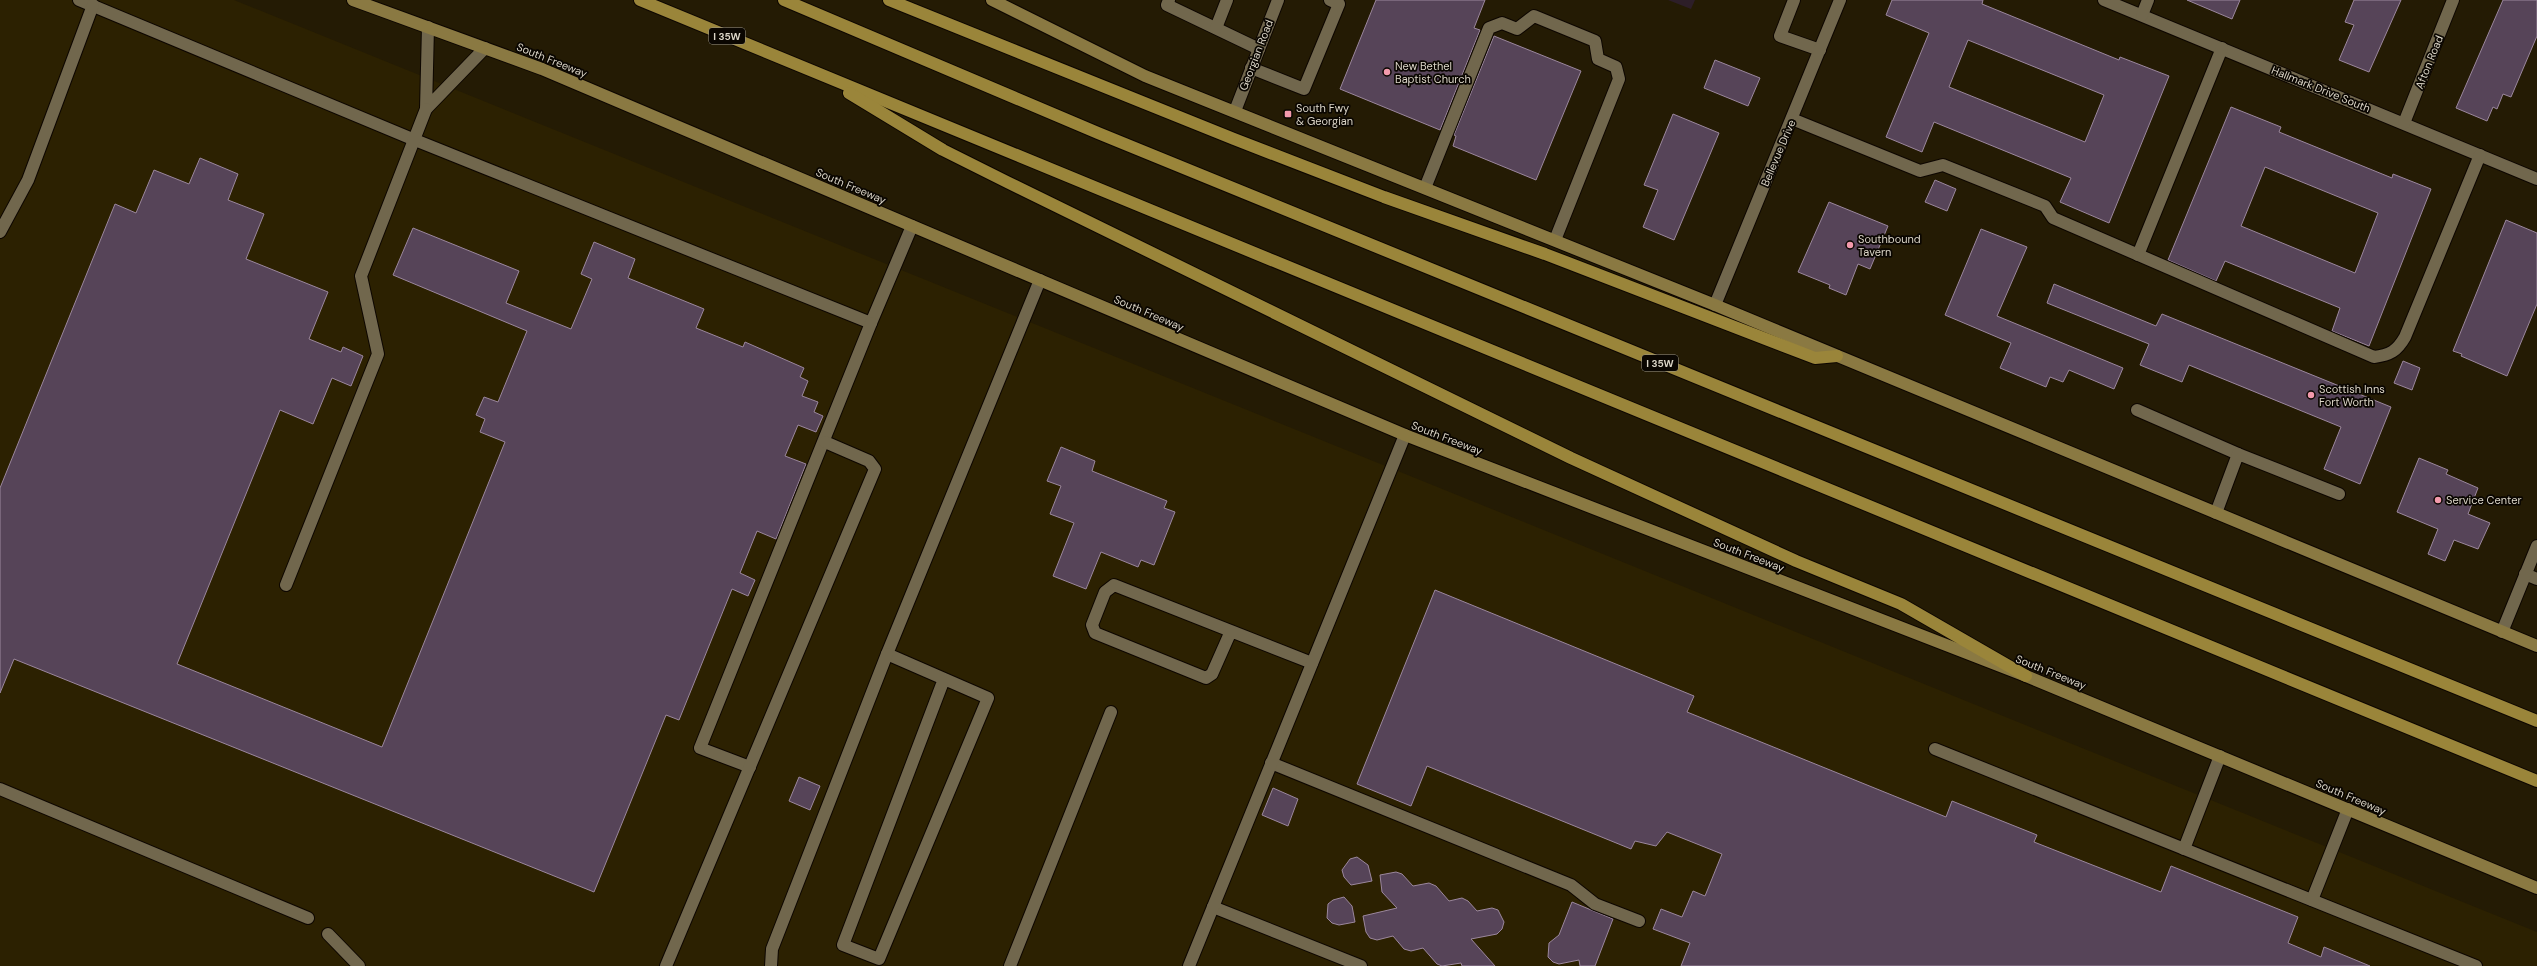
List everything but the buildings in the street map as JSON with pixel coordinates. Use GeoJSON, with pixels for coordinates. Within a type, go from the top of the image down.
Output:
{"type":"FeatureCollection","features":[{"type":"Feature","properties":{"kind":"highway","name":"I 35W"},"geometry":{"type":"LineString","coordinates":[[640,0],[2537,781]]}},
{"type":"Feature","properties":{"kind":"highway","name":"I 35W"},"geometry":{"type":"LineString","coordinates":[[784,0],[1098,133],[2537,721]]}},
{"type":"Feature","properties":{"kind":"highway"},"geometry":{"type":"LineString","coordinates":[[889,0],[1384,197],[1545,254],[1815,358],[1837,356]]}},
{"type":"Feature","properties":{"kind":"highway"},"geometry":{"type":"LineString","coordinates":[[815,73],[943,150],[1007,182],[1571,458],[1796,561],[1901,604],[2026,676]]}},
{"type":"Feature","properties":{"kind":"main road","name":"South Freeway"},"geometry":{"type":"LineString","coordinates":[[353,0],[542,69],[1405,435],[2026,676],[2537,888]]}},
{"type":"Feature","properties":{"kind":"main road"},"geometry":{"type":"LineString","coordinates":[[992,0],[1145,76],[1235,110],[1715,305],[2537,646]]}},
{"type":"Feature","properties":{"kind":"street"},"geometry":{"type":"LineString","coordinates":[[79,0],[414,139],[871,324]]}},
{"type":"Feature","properties":{"kind":"street"},"geometry":{"type":"LineString","coordinates":[[1169,0],[1167,5],[1259,49]]}},
{"type":"Feature","properties":{"kind":"street"},"geometry":{"type":"LineString","coordinates":[[1216,28],[1227,0]]}},
{"type":"Feature","properties":{"kind":"street","name":"Georgian Road"},"geometry":{"type":"LineString","coordinates":[[1235,110],[1278,0]]}},
{"type":"Feature","properties":{"kind":"street"},"geometry":{"type":"LineString","coordinates":[[1251,68],[1304,89],[1339,4],[1330,0]]}},
{"type":"Feature","properties":{"kind":"street"},"geometry":{"type":"LineString","coordinates":[[1794,0],[1780,36],[1820,50]]}},
{"type":"Feature","properties":{"kind":"street","name":"Bellevue Drive"},"geometry":{"type":"LineString","coordinates":[[1715,305],[1840,0]]}},
{"type":"Feature","properties":{"kind":"street","name":"Hallmark Drive South"},"geometry":{"type":"LineString","coordinates":[[2104,0],[2537,179]]}},
{"type":"Feature","properties":{"kind":"street"},"geometry":{"type":"LineString","coordinates":[[2142,15],[2148,0]]}},
{"type":"Feature","properties":{"kind":"street","name":"Afton Road"},"geometry":{"type":"LineString","coordinates":[[2404,123],[2453,0]]}},
{"type":"Feature","properties":{"kind":"street"},"geometry":{"type":"LineString","coordinates":[[0,232],[28,180],[92,5]]}},
{"type":"Feature","properties":{"kind":"street"},"geometry":{"type":"LineString","coordinates":[[1425,188],[1489,28],[1502,23],[1517,29],[1534,16],[1595,41],[1598,59],[1616,67],[1619,78],[1555,240]]}},
{"type":"Feature","properties":{"kind":"street"},"geometry":{"type":"LineString","coordinates":[[286,585],[378,354],[361,276],[426,109],[428,27]]}},
{"type":"Feature","properties":{"kind":"street"},"geometry":{"type":"LineString","coordinates":[[426,109],[485,48]]}},
{"type":"Feature","properties":{"kind":"street"},"geometry":{"type":"LineString","coordinates":[[2138,255],[2222,48]]}},
{"type":"Feature","properties":{"kind":"street"},"geometry":{"type":"LineString","coordinates":[[1792,119],[1920,171],[1943,165],[2045,206],[2053,218],[2374,357],[2387,355],[2397,350],[2405,337],[2480,155]]}},
{"type":"Feature","properties":{"kind":"street"},"geometry":{"type":"LineString","coordinates":[[750,767],[700,748],[912,226]]}},
{"type":"Feature","properties":{"kind":"street"},"geometry":{"type":"LineString","coordinates":[[771,966],[772,949],[887,654],[1040,280]]}},
{"type":"Feature","properties":{"kind":"street"},"geometry":{"type":"LineString","coordinates":[[2137,410],[2238,454],[2339,494]]}},
{"type":"Feature","properties":{"kind":"street"},"geometry":{"type":"LineString","coordinates":[[1189,966],[1405,435]]}},
{"type":"Feature","properties":{"kind":"street"},"geometry":{"type":"LineString","coordinates":[[666,966],[875,469],[869,461],[825,442]]}},
{"type":"Feature","properties":{"kind":"street"},"geometry":{"type":"LineString","coordinates":[[2216,513],[2238,454]]}},
{"type":"Feature","properties":{"kind":"street"},"geometry":{"type":"LineString","coordinates":[[2502,632],[2537,546]]}},
{"type":"Feature","properties":{"kind":"street"},"geometry":{"type":"LineString","coordinates":[[2526,574],[2537,579]]}},
{"type":"Feature","properties":{"kind":"street"},"geometry":{"type":"LineString","coordinates":[[1231,631],[1212,674],[1206,678],[1095,633],[1092,625],[1105,592],[1114,586],[1231,631],[1312,663]]}},
{"type":"Feature","properties":{"kind":"street"},"geometry":{"type":"LineString","coordinates":[[887,654],[988,698],[879,958],[842,945],[944,679]]}},
{"type":"Feature","properties":{"kind":"street"},"geometry":{"type":"LineString","coordinates":[[1010,966],[1111,712]]}},
{"type":"Feature","properties":{"kind":"street"},"geometry":{"type":"LineString","coordinates":[[1935,749],[2476,966]]}},
{"type":"Feature","properties":{"kind":"street"},"geometry":{"type":"LineString","coordinates":[[2184,849],[2220,756]]}},
{"type":"Feature","properties":{"kind":"street"},"geometry":{"type":"LineString","coordinates":[[1271,763],[1571,885],[1595,904],[1639,921]]}},
{"type":"Feature","properties":{"kind":"street"},"geometry":{"type":"LineString","coordinates":[[0,789],[308,918]]}},
{"type":"Feature","properties":{"kind":"street"},"geometry":{"type":"LineString","coordinates":[[2312,900],[2348,810]]}},
{"type":"Feature","properties":{"kind":"street"},"geometry":{"type":"LineString","coordinates":[[1213,907],[1361,966]]}},
{"type":"Feature","properties":{"kind":"street"},"geometry":{"type":"LineString","coordinates":[[328,934],[358,966]]}},
{"type":"Feature","properties":{"kind":"shaded area"},"geometry":{"type":"Polygon","coordinates":[[[0,0],[234,0],[2537,932],[2537,966],[0,966],[0,0]]]}},
{"type":"Feature","properties":{"kind":"shaded area"},"geometry":{"type":"Polygon","coordinates":[[[1668,0],[1695,0],[1691,9],[1668,0]]]}},
{"type":"Feature","properties":{"kind":"place","name":"New Bethel Baptist Church"},"geometry":{"type":"Point","coordinates":[1387,72]}},
{"type":"Feature","properties":{"kind":"place","name":"South Fwy & Georgian"},"geometry":{"type":"Point","coordinates":[1288,114]}},
{"type":"Feature","properties":{"kind":"place","name":"Southbound Tavern"},"geometry":{"type":"Point","coordinates":[1850,245]}},
{"type":"Feature","properties":{"kind":"place","name":"Scottish Inns Fort Worth"},"geometry":{"type":"Point","coordinates":[2311,395]}},
{"type":"Feature","properties":{"kind":"place","name":"Service Center"},"geometry":{"type":"Point","coordinates":[2438,500]}}]}
